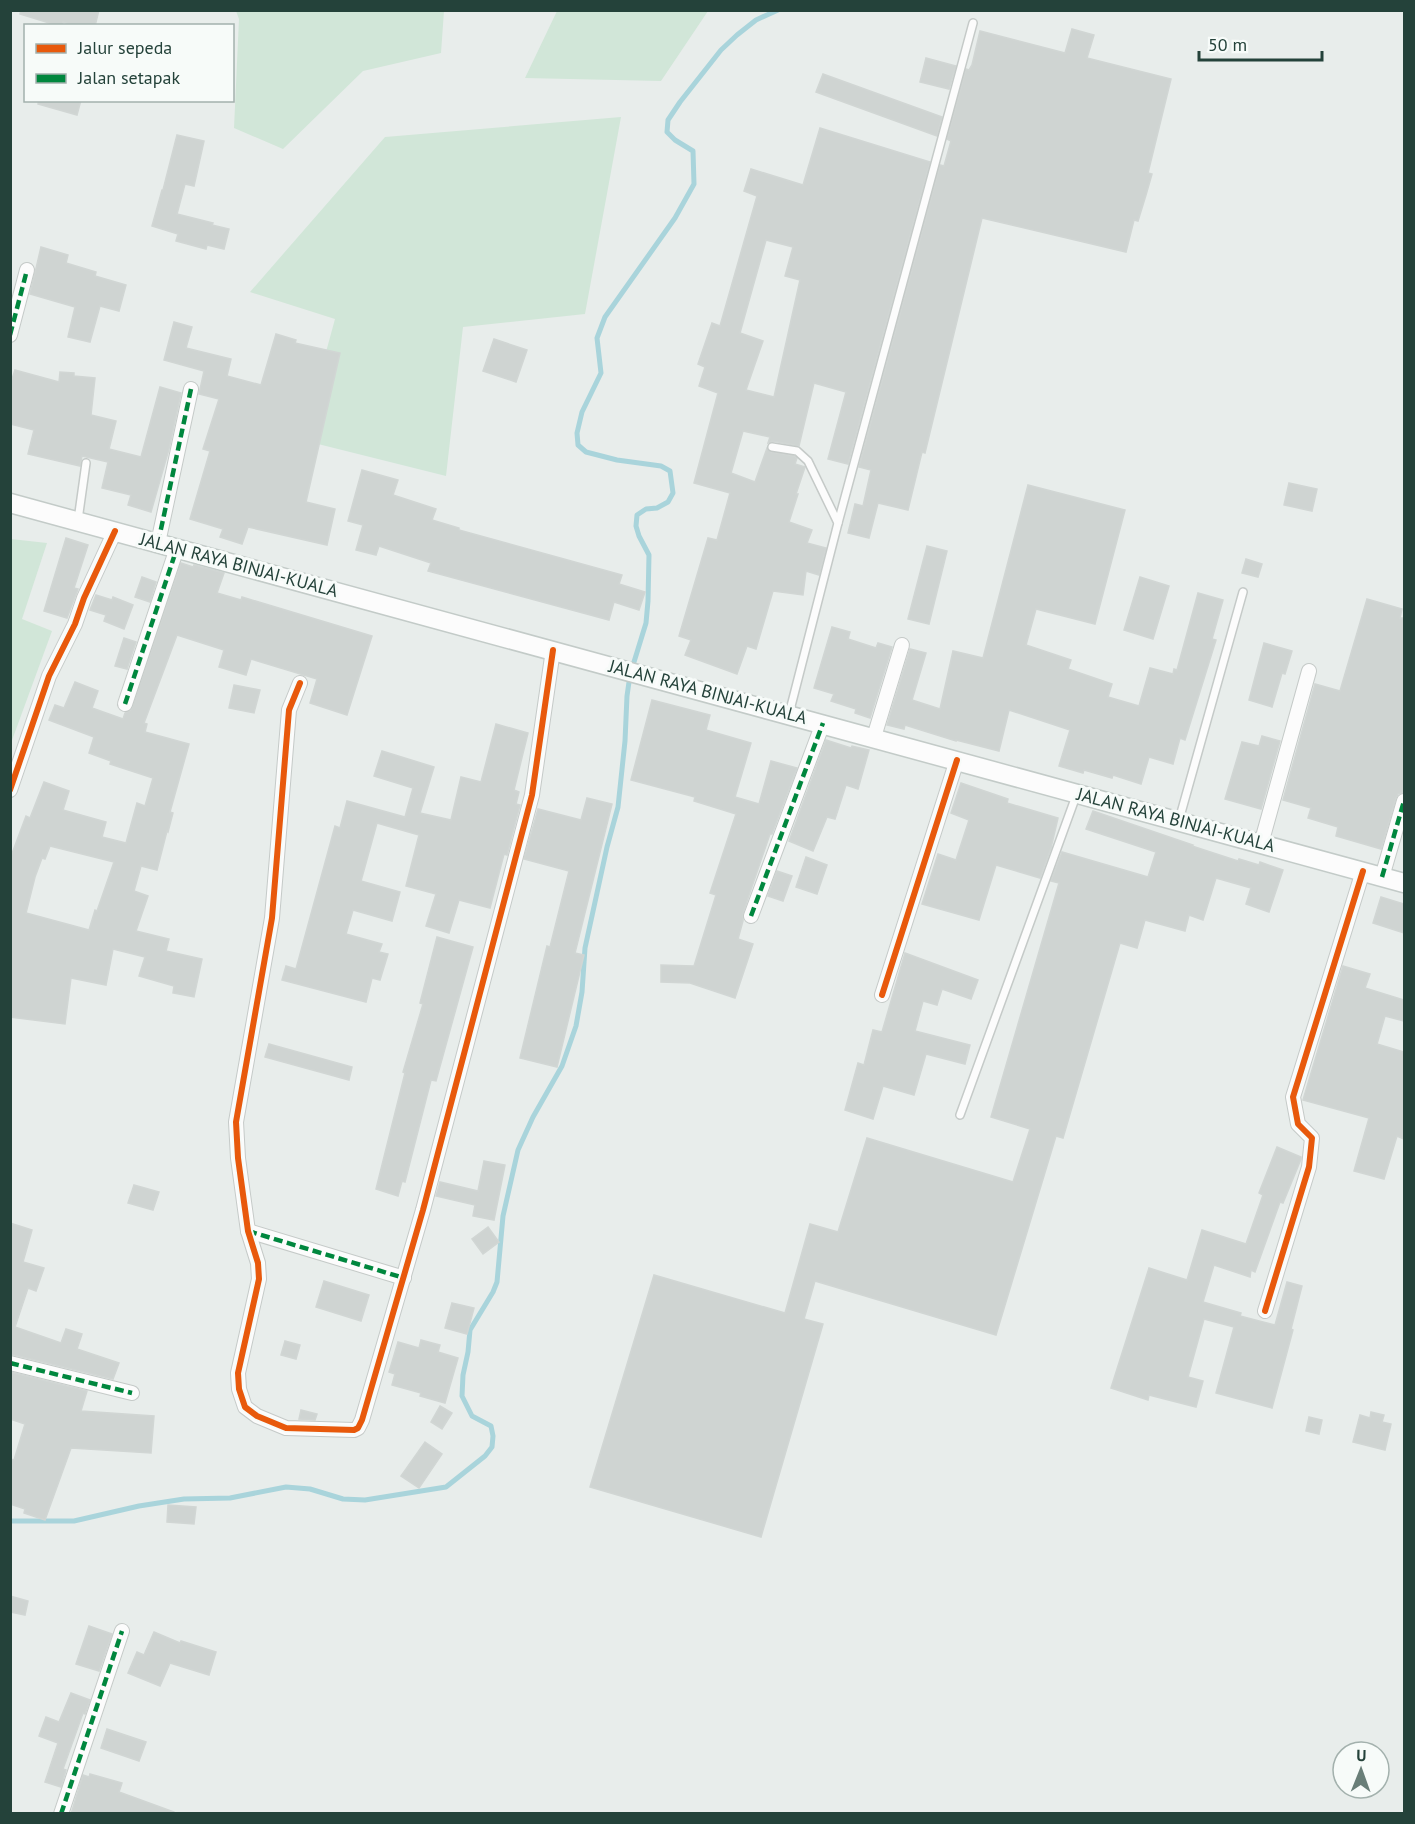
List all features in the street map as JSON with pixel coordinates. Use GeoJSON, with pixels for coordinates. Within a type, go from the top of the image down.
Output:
{"type":"FeatureCollection","features":[{"type":"Feature","properties":{"kind":"main road","name":"JALAN RAYA BINJAI-KUALA"},"geometry":{"type":"LineString","coordinates":[[10,502],[1404,883]]}},
{"type":"Feature","properties":{"kind":"street"},"geometry":{"type":"LineString","coordinates":[[10,335],[27,270]]}},
{"type":"Feature","properties":{"kind":"street"},"geometry":{"type":"LineString","coordinates":[[158,543],[191,389]]}},
{"type":"Feature","properties":{"kind":"street"},"geometry":{"type":"LineString","coordinates":[[10,790],[49,675],[75,624],[84,598],[115,531]]}},
{"type":"Feature","properties":{"kind":"street"},"geometry":{"type":"LineString","coordinates":[[125,704],[177,548]]}},
{"type":"Feature","properties":{"kind":"street"},"geometry":{"type":"LineString","coordinates":[[874,737],[902,645]]}},
{"type":"Feature","properties":{"kind":"street"},"geometry":{"type":"LineString","coordinates":[[300,683],[289,710],[272,918],[236,1122],[238,1158],[248,1231],[258,1263],[259,1280],[238,1373],[244,1407],[257,1416],[286,1428],[331,1430],[358,1428],[404,1278],[532,795],[553,650]]}},
{"type":"Feature","properties":{"kind":"street"},"geometry":{"type":"LineString","coordinates":[[1262,844],[1309,671]]}},
{"type":"Feature","properties":{"kind":"street"},"geometry":{"type":"LineString","coordinates":[[752,916],[823,723]]}},
{"type":"Feature","properties":{"kind":"street"},"geometry":{"type":"LineString","coordinates":[[882,995],[957,760]]}},
{"type":"Feature","properties":{"kind":"street"},"geometry":{"type":"LineString","coordinates":[[1382,877],[1404,801]]}},
{"type":"Feature","properties":{"kind":"street"},"geometry":{"type":"LineString","coordinates":[[1265,1311],[1311,1155],[1312,1138],[1298,1124],[1293,1097],[1363,871]]}},
{"type":"Feature","properties":{"kind":"street"},"geometry":{"type":"LineString","coordinates":[[248,1231],[404,1278]]}},
{"type":"Feature","properties":{"kind":"street"},"geometry":{"type":"LineString","coordinates":[[10,1363],[132,1394]]}},
{"type":"Feature","properties":{"kind":"street"},"geometry":{"type":"LineString","coordinates":[[61,1814],[122,1631]]}},
{"type":"Feature","properties":{"kind":"lane"},"geometry":{"type":"LineString","coordinates":[[789,714],[973,22]]}},
{"type":"Feature","properties":{"kind":"lane"},"geometry":{"type":"LineString","coordinates":[[772,447],[797,451],[808,461],[838,523]]}},
{"type":"Feature","properties":{"kind":"lane"},"geometry":{"type":"LineString","coordinates":[[78,521],[86,463]]}},
{"type":"Feature","properties":{"kind":"lane"},"geometry":{"type":"LineString","coordinates":[[1179,820],[1243,592]]}},
{"type":"Feature","properties":{"kind":"lane"},"geometry":{"type":"LineString","coordinates":[[960,1115],[1077,793]]}},
{"type":"Feature","properties":{"kind":"green space"},"geometry":{"type":"Polygon","coordinates":[[[557,10],[708,11],[661,81],[525,78],[557,10]]]}},
{"type":"Feature","properties":{"kind":"green space"},"geometry":{"type":"Polygon","coordinates":[[[236,11],[444,11],[441,53],[363,71],[283,149],[234,128],[239,19],[236,11]]]}},
{"type":"Feature","properties":{"kind":"green space"},"geometry":{"type":"Polygon","coordinates":[[[621,117],[585,314],[463,327],[446,476],[302,440],[335,319],[250,292],[385,137],[621,117]]]}},
{"type":"Feature","properties":{"kind":"green space"},"geometry":{"type":"Polygon","coordinates":[[[11,539],[47,543],[22,619],[52,631],[11,743],[11,539]]]}},
{"type":"Feature","properties":{"kind":"building"},"geometry":{"type":"Polygon","coordinates":[[[21,10],[99,10],[96,24],[63,22],[62,24],[52,24],[20,14],[21,10]]]}},
{"type":"Feature","properties":{"kind":"building"},"geometry":{"type":"Polygon","coordinates":[[[1072,29],[1094,35],[1087,58],[1171,79],[1148,173],[1152,174],[1138,221],[1134,220],[1126,252],[982,218],[925,453],[922,452],[908,510],[878,503],[869,538],[848,533],[855,504],[863,506],[871,470],[859,467],[940,165],[944,166],[951,141],[947,139],[966,69],[969,70],[972,65],[980,31],[1065,53],[1072,29]]]}},
{"type":"Feature","properties":{"kind":"building"},"geometry":{"type":"Polygon","coordinates":[[[926,58],[956,66],[949,89],[920,82],[926,58]]]}},
{"type":"Feature","properties":{"kind":"building"},"geometry":{"type":"Polygon","coordinates":[[[823,74],[942,117],[937,136],[816,92],[823,74]]]}},
{"type":"Feature","properties":{"kind":"building"},"geometry":{"type":"Polygon","coordinates":[[[38,102],[80,102],[77,115],[38,104],[38,102]]]}},
{"type":"Feature","properties":{"kind":"building"},"geometry":{"type":"Polygon","coordinates":[[[820,128],[930,162],[848,464],[828,459],[846,392],[814,383],[799,446],[773,441],[768,443],[770,437],[743,431],[731,473],[755,482],[767,448],[771,452],[797,458],[795,464],[805,467],[789,522],[812,530],[807,543],[826,548],[819,575],[806,571],[803,595],[773,591],[756,649],[747,646],[737,674],[685,655],[691,640],[679,636],[708,538],[717,540],[730,493],[694,483],[718,393],[699,386],[705,367],[698,364],[712,323],[720,326],[757,196],[744,191],[751,169],[803,185],[820,128]],[[766,240],[740,333],[763,341],[746,390],[774,397],[800,280],[785,276],[793,247],[766,240]]]}},
{"type":"Feature","properties":{"kind":"building"},"geometry":{"type":"Polygon","coordinates":[[[177,135],[204,141],[194,186],[185,184],[177,214],[229,229],[224,249],[207,245],[206,249],[176,241],[178,234],[152,226],[177,135]]]}},
{"type":"Feature","properties":{"kind":"building"},"geometry":{"type":"Polygon","coordinates":[[[41,247],[68,255],[66,263],[96,272],[95,276],[126,285],[119,311],[100,306],[90,342],[68,337],[75,307],[30,294],[41,247]]]}},
{"type":"Feature","properties":{"kind":"building"},"geometry":{"type":"Polygon","coordinates":[[[174,322],[192,327],[186,348],[231,359],[227,376],[261,385],[276,334],[296,340],[295,343],[340,353],[306,502],[335,509],[327,545],[248,527],[242,544],[220,537],[223,529],[190,519],[210,451],[203,449],[219,399],[199,394],[204,371],[164,360],[174,322]]]}},
{"type":"Feature","properties":{"kind":"building"},"geometry":{"type":"Polygon","coordinates":[[[494,339],[527,350],[516,382],[483,371],[494,339]]]}},
{"type":"Feature","properties":{"kind":"building"},"geometry":{"type":"Polygon","coordinates":[[[15,370],[59,382],[60,372],[95,378],[91,415],[116,421],[109,449],[141,457],[160,387],[181,393],[169,449],[151,512],[128,505],[131,495],[102,488],[108,462],[82,456],[80,466],[28,454],[34,430],[10,424],[10,385],[15,370]]]}},
{"type":"Feature","properties":{"kind":"building"},"geometry":{"type":"Polygon","coordinates":[[[362,470],[398,480],[393,495],[436,509],[432,520],[459,528],[459,530],[622,575],[619,584],[645,592],[639,610],[614,602],[609,620],[428,571],[431,563],[379,546],[376,555],[356,550],[363,525],[348,521],[362,470]]]}},
{"type":"Feature","properties":{"kind":"building"},"geometry":{"type":"Polygon","coordinates":[[[1289,483],[1317,489],[1312,511],[1284,505],[1289,483]]]}},
{"type":"Feature","properties":{"kind":"building"},"geometry":{"type":"Polygon","coordinates":[[[1028,485],[1125,510],[1095,624],[1036,609],[1026,645],[1071,660],[1068,669],[1112,684],[1108,697],[1139,706],[1150,668],[1173,674],[1174,669],[1177,670],[1198,593],[1223,600],[1212,639],[1216,640],[1185,740],[1180,738],[1173,764],[1149,757],[1141,784],[1113,775],[1112,778],[1059,766],[1070,730],[1009,710],[999,751],[956,741],[905,725],[904,729],[887,725],[910,649],[926,653],[912,700],[940,709],[953,651],[983,658],[1028,485]]]}},
{"type":"Feature","properties":{"kind":"building"},"geometry":{"type":"Polygon","coordinates":[[[66,538],[88,545],[74,588],[78,589],[67,618],[44,611],[66,538]]]}},
{"type":"Feature","properties":{"kind":"building"},"geometry":{"type":"Polygon","coordinates":[[[927,546],[947,551],[929,624],[908,619],[927,546]]]}},
{"type":"Feature","properties":{"kind":"building"},"geometry":{"type":"Polygon","coordinates":[[[1246,559],[1262,564],[1258,577],[1242,573],[1246,559]]]}},
{"type":"Feature","properties":{"kind":"building"},"geometry":{"type":"Polygon","coordinates":[[[181,563],[224,573],[217,593],[241,600],[242,597],[372,636],[347,715],[310,703],[317,679],[251,659],[246,675],[219,667],[224,650],[177,635],[144,723],[147,724],[145,732],[189,744],[157,870],[141,866],[134,891],[148,896],[136,931],[169,939],[166,951],[202,959],[194,997],[173,993],[174,986],[139,976],[145,957],[113,949],[106,985],[71,978],[65,1024],[10,1017],[10,859],[26,816],[30,818],[44,782],[69,791],[63,810],[106,822],[102,837],[126,843],[137,803],[145,806],[153,778],[110,764],[111,761],[89,753],[94,737],[49,720],[55,705],[64,708],[75,682],[98,691],[92,708],[123,719],[125,713],[131,710],[181,563]],[[50,846],[45,859],[42,858],[35,877],[26,913],[89,930],[114,862],[50,846]]]}},
{"type":"Feature","properties":{"kind":"building"},"geometry":{"type":"Polygon","coordinates":[[[142,577],[156,582],[150,602],[135,597],[142,577]]]}},
{"type":"Feature","properties":{"kind":"building"},"geometry":{"type":"Polygon","coordinates":[[[1140,577],[1169,586],[1153,639],[1124,630],[1140,577]]]}},
{"type":"Feature","properties":{"kind":"building"},"geometry":{"type":"Polygon","coordinates":[[[96,595],[112,600],[113,597],[133,605],[124,629],[104,621],[106,615],[90,610],[96,595]]]}},
{"type":"Feature","properties":{"kind":"building"},"geometry":{"type":"Polygon","coordinates":[[[1367,599],[1402,609],[1400,618],[1404,618],[1404,792],[1398,794],[1396,798],[1381,849],[1336,836],[1338,827],[1308,818],[1311,808],[1283,800],[1315,684],[1340,691],[1367,599]]]}},
{"type":"Feature","properties":{"kind":"building"},"geometry":{"type":"Polygon","coordinates":[[[832,627],[850,632],[848,639],[876,648],[878,643],[892,647],[870,718],[855,713],[856,709],[831,701],[834,694],[814,688],[832,627]]]}},
{"type":"Feature","properties":{"kind":"building"},"geometry":{"type":"Polygon","coordinates":[[[124,638],[136,642],[127,669],[115,666],[124,638]]]}},
{"type":"Feature","properties":{"kind":"building"},"geometry":{"type":"Polygon","coordinates":[[[1264,643],[1292,651],[1285,674],[1282,673],[1272,707],[1249,700],[1264,643]]]}},
{"type":"Feature","properties":{"kind":"building"},"geometry":{"type":"Polygon","coordinates":[[[234,685],[260,690],[254,713],[229,708],[234,685]]]}},
{"type":"Feature","properties":{"kind":"building"},"geometry":{"type":"Polygon","coordinates":[[[652,700],[710,715],[706,730],[751,743],[735,797],[759,804],[771,761],[797,768],[772,834],[770,834],[743,913],[738,939],[753,944],[735,998],[690,983],[661,982],[661,965],[694,966],[716,895],[710,893],[736,814],[694,801],[695,797],[631,780],[652,700]]]}},
{"type":"Feature","properties":{"kind":"building"},"geometry":{"type":"Polygon","coordinates":[[[496,724],[528,733],[514,790],[519,792],[516,804],[520,805],[490,908],[459,900],[449,933],[426,926],[436,894],[406,886],[419,835],[377,823],[361,881],[400,892],[392,921],[353,910],[346,934],[382,944],[379,952],[388,954],[380,980],[372,978],[366,1002],[282,980],[286,966],[296,969],[335,826],[340,828],[347,801],[405,817],[413,788],[374,776],[382,751],[434,767],[420,813],[451,820],[461,777],[481,782],[496,724]]]}},
{"type":"Feature","properties":{"kind":"building"},"geometry":{"type":"Polygon","coordinates":[[[1262,736],[1280,741],[1261,809],[1225,799],[1242,742],[1259,746],[1262,736]]]}},
{"type":"Feature","properties":{"kind":"building"},"geometry":{"type":"Polygon","coordinates":[[[826,740],[851,748],[852,746],[869,750],[858,789],[846,785],[835,819],[827,817],[813,851],[789,841],[826,740]]]}},
{"type":"Feature","properties":{"kind":"building"},"geometry":{"type":"Polygon","coordinates":[[[961,783],[1008,799],[1007,803],[1058,818],[1051,848],[1040,878],[996,865],[979,920],[922,904],[938,854],[956,860],[969,820],[951,813],[961,783]]]}},
{"type":"Feature","properties":{"kind":"building"},"geometry":{"type":"Polygon","coordinates":[[[587,798],[612,804],[575,953],[584,955],[557,1067],[520,1058],[547,946],[550,947],[569,871],[524,859],[538,809],[581,820],[587,798]]]}},
{"type":"Feature","properties":{"kind":"building"},"geometry":{"type":"Polygon","coordinates":[[[1093,811],[1238,861],[1239,859],[1259,865],[1260,862],[1283,870],[1269,912],[1246,904],[1251,888],[1216,878],[1203,920],[1189,915],[1185,931],[1145,920],[1137,948],[1120,943],[1063,1138],[1056,1136],[996,1335],[815,1281],[804,1319],[823,1324],[761,1537],[590,1487],[654,1275],[785,1313],[810,1224],[838,1232],[867,1138],[1013,1182],[1030,1129],[991,1117],[1059,883],[1051,881],[1062,852],[1148,877],[1156,852],[1086,829],[1093,811]]]}},
{"type":"Feature","properties":{"kind":"building"},"geometry":{"type":"Polygon","coordinates":[[[806,857],[827,865],[817,894],[796,887],[806,857]]]}},
{"type":"Feature","properties":{"kind":"building"},"geometry":{"type":"Polygon","coordinates":[[[777,871],[792,876],[783,901],[768,896],[777,871]]]}},
{"type":"Feature","properties":{"kind":"building"},"geometry":{"type":"Polygon","coordinates":[[[1381,897],[1404,904],[1404,933],[1373,923],[1381,897]]]}},
{"type":"Feature","properties":{"kind":"building"},"geometry":{"type":"Polygon","coordinates":[[[437,937],[473,947],[436,1081],[431,1080],[405,1182],[402,1181],[398,1196],[376,1189],[405,1073],[403,1072],[423,1004],[420,1003],[437,937]]]}},
{"type":"Feature","properties":{"kind":"building"},"geometry":{"type":"Polygon","coordinates":[[[905,953],[978,980],[971,999],[942,989],[937,1005],[923,1001],[915,1031],[970,1045],[965,1064],[926,1054],[914,1095],[883,1086],[873,1119],[845,1110],[858,1063],[864,1065],[873,1030],[882,1032],[905,953]]]}},
{"type":"Feature","properties":{"kind":"building"},"geometry":{"type":"Polygon","coordinates":[[[1343,966],[1370,974],[1365,988],[1404,1000],[1404,1021],[1385,1016],[1377,1044],[1404,1052],[1404,1139],[1397,1136],[1384,1179],[1354,1171],[1369,1118],[1303,1100],[1343,966]]]}},
{"type":"Feature","properties":{"kind":"building"},"geometry":{"type":"Polygon","coordinates":[[[269,1044],[352,1067],[349,1080],[265,1057],[269,1044]]]}},
{"type":"Feature","properties":{"kind":"building"},"geometry":{"type":"Polygon","coordinates":[[[1277,1147],[1301,1159],[1283,1203],[1280,1202],[1255,1272],[1251,1270],[1250,1277],[1214,1265],[1203,1302],[1241,1313],[1240,1316],[1275,1325],[1287,1282],[1302,1286],[1272,1408],[1216,1393],[1234,1327],[1204,1319],[1188,1377],[1203,1381],[1196,1407],[1149,1395],[1148,1400],[1111,1388],[1149,1268],[1187,1280],[1202,1230],[1246,1244],[1263,1195],[1259,1193],[1277,1147]]]}},
{"type":"Feature","properties":{"kind":"building"},"geometry":{"type":"Polygon","coordinates":[[[484,1161],[505,1165],[494,1220],[473,1216],[475,1205],[436,1196],[440,1182],[478,1191],[484,1161]]]}},
{"type":"Feature","properties":{"kind":"building"},"geometry":{"type":"Polygon","coordinates":[[[134,1185],[159,1192],[153,1210],[128,1203],[134,1185]]]}},
{"type":"Feature","properties":{"kind":"building"},"geometry":{"type":"Polygon","coordinates":[[[10,1223],[32,1230],[23,1262],[44,1268],[36,1291],[28,1288],[15,1327],[61,1343],[66,1329],[82,1334],[77,1349],[119,1363],[113,1379],[10,1354],[10,1223]]]}},
{"type":"Feature","properties":{"kind":"building"},"geometry":{"type":"Polygon","coordinates":[[[488,1227],[499,1242],[483,1254],[472,1239],[488,1227]]]}},
{"type":"Feature","properties":{"kind":"building"},"geometry":{"type":"Polygon","coordinates":[[[324,1281],[369,1295],[361,1321],[316,1307],[324,1281]]]}},
{"type":"Feature","properties":{"kind":"building"},"geometry":{"type":"Polygon","coordinates":[[[452,1303],[474,1308],[467,1334],[445,1328],[452,1303]]]}},
{"type":"Feature","properties":{"kind":"building"},"geometry":{"type":"Polygon","coordinates":[[[421,1340],[440,1345],[438,1352],[458,1358],[445,1403],[392,1385],[395,1374],[389,1372],[398,1342],[419,1348],[421,1340]]]}},
{"type":"Feature","properties":{"kind":"building"},"geometry":{"type":"Polygon","coordinates":[[[285,1341],[300,1345],[296,1359],[281,1355],[285,1341]]]}},
{"type":"Feature","properties":{"kind":"building"},"geometry":{"type":"Polygon","coordinates":[[[10,1372],[87,1391],[81,1411],[154,1416],[151,1453],[71,1448],[45,1520],[24,1513],[25,1509],[10,1504],[10,1459],[14,1460],[25,1424],[10,1419],[10,1372]]]}},
{"type":"Feature","properties":{"kind":"building"},"geometry":{"type":"Polygon","coordinates":[[[440,1406],[452,1413],[442,1429],[431,1422],[440,1406]]]}},
{"type":"Feature","properties":{"kind":"building"},"geometry":{"type":"Polygon","coordinates":[[[301,1410],[317,1414],[315,1420],[299,1419],[301,1410]]]}},
{"type":"Feature","properties":{"kind":"building"},"geometry":{"type":"Polygon","coordinates":[[[1371,1412],[1384,1415],[1382,1422],[1391,1424],[1385,1450],[1353,1442],[1360,1415],[1370,1418],[1371,1412]]]}},
{"type":"Feature","properties":{"kind":"building"},"geometry":{"type":"Polygon","coordinates":[[[1309,1417],[1322,1420],[1319,1434],[1306,1431],[1309,1417]]]}},
{"type":"Feature","properties":{"kind":"building"},"geometry":{"type":"Polygon","coordinates":[[[425,1442],[442,1454],[419,1488],[401,1476],[425,1442]]]}},
{"type":"Feature","properties":{"kind":"building"},"geometry":{"type":"Polygon","coordinates":[[[168,1505],[196,1507],[194,1524],[167,1522],[168,1505]]]}},
{"type":"Feature","properties":{"kind":"building"},"geometry":{"type":"Polygon","coordinates":[[[10,1596],[28,1601],[25,1615],[10,1612],[10,1596]]]}},
{"type":"Feature","properties":{"kind":"building"},"geometry":{"type":"Polygon","coordinates":[[[89,1626],[112,1634],[99,1671],[76,1664],[89,1626]]]}},
{"type":"Feature","properties":{"kind":"building"},"geometry":{"type":"Polygon","coordinates":[[[154,1632],[180,1643],[181,1641],[216,1652],[209,1675],[170,1663],[160,1686],[128,1673],[137,1652],[144,1655],[154,1632]]]}},
{"type":"Feature","properties":{"kind":"building"},"geometry":{"type":"Polygon","coordinates":[[[71,1693],[90,1700],[63,1769],[66,1770],[61,1787],[45,1782],[58,1743],[39,1736],[46,1717],[59,1722],[71,1693]]]}},
{"type":"Feature","properties":{"kind":"building"},"geometry":{"type":"Polygon","coordinates":[[[107,1729],[146,1742],[139,1761],[101,1748],[107,1729]]]}},
{"type":"Feature","properties":{"kind":"building"},"geometry":{"type":"Polygon","coordinates":[[[90,1774],[122,1783],[119,1792],[174,1812],[174,1814],[71,1814],[83,1775],[89,1777],[90,1774]]]}},
{"type":"Feature","properties":{"kind":"waterway"},"geometry":{"type":"LineString","coordinates":[[10,1521],[74,1521],[139,1506],[184,1499],[230,1498],[286,1487],[310,1489],[343,1499],[365,1500],[446,1487],[485,1456],[492,1447],[491,1426],[472,1416],[462,1396],[470,1330],[497,1282],[503,1216],[518,1150],[533,1117],[562,1066],[576,1026],[582,992],[585,948],[618,807],[630,675],[646,623],[649,555],[639,536],[636,526],[637,515],[646,509],[657,508],[668,502],[673,493],[670,471],[661,466],[617,460],[586,452],[578,445],[577,433],[582,412],[601,373],[597,338],[605,317],[675,218],[694,184],[693,151],[667,132],[668,120],[721,50],[756,20],[778,10]]}},
{"type":"Feature","properties":{"kind":"marked path"},"geometry":{"type":"LineString","coordinates":[[10,335],[27,270]]}},
{"type":"Feature","properties":{"kind":"marked path"},"geometry":{"type":"LineString","coordinates":[[158,543],[191,389]]}},
{"type":"Feature","properties":{"kind":"marked path"},"geometry":{"type":"LineString","coordinates":[[125,704],[177,548]]}},
{"type":"Feature","properties":{"kind":"marked path"},"geometry":{"type":"LineString","coordinates":[[751,916],[823,723]]}},
{"type":"Feature","properties":{"kind":"marked path"},"geometry":{"type":"LineString","coordinates":[[1382,877],[1404,801]]}},
{"type":"Feature","properties":{"kind":"marked path"},"geometry":{"type":"LineString","coordinates":[[248,1231],[404,1278]]}},
{"type":"Feature","properties":{"kind":"marked path"},"geometry":{"type":"LineString","coordinates":[[10,1363],[132,1393]]}},
{"type":"Feature","properties":{"kind":"marked path"},"geometry":{"type":"LineString","coordinates":[[61,1814],[122,1631]]}},
{"type":"Feature","properties":{"kind":"cycle path"},"geometry":{"type":"LineString","coordinates":[[10,790],[49,676],[75,624],[84,598],[115,531]]}},
{"type":"Feature","properties":{"kind":"cycle path"},"geometry":{"type":"LineString","coordinates":[[300,683],[289,710],[272,918],[236,1122],[238,1158],[248,1231],[258,1263],[259,1279],[238,1373],[239,1389],[245,1407],[257,1416],[286,1428],[354,1430],[358,1428],[362,1420],[423,1210],[532,795],[553,650]]}},
{"type":"Feature","properties":{"kind":"cycle path"},"geometry":{"type":"LineString","coordinates":[[882,995],[957,760]]}},
{"type":"Feature","properties":{"kind":"cycle path"},"geometry":{"type":"LineString","coordinates":[[1265,1311],[1309,1167],[1312,1138],[1298,1124],[1293,1097],[1363,871]]}}]}
